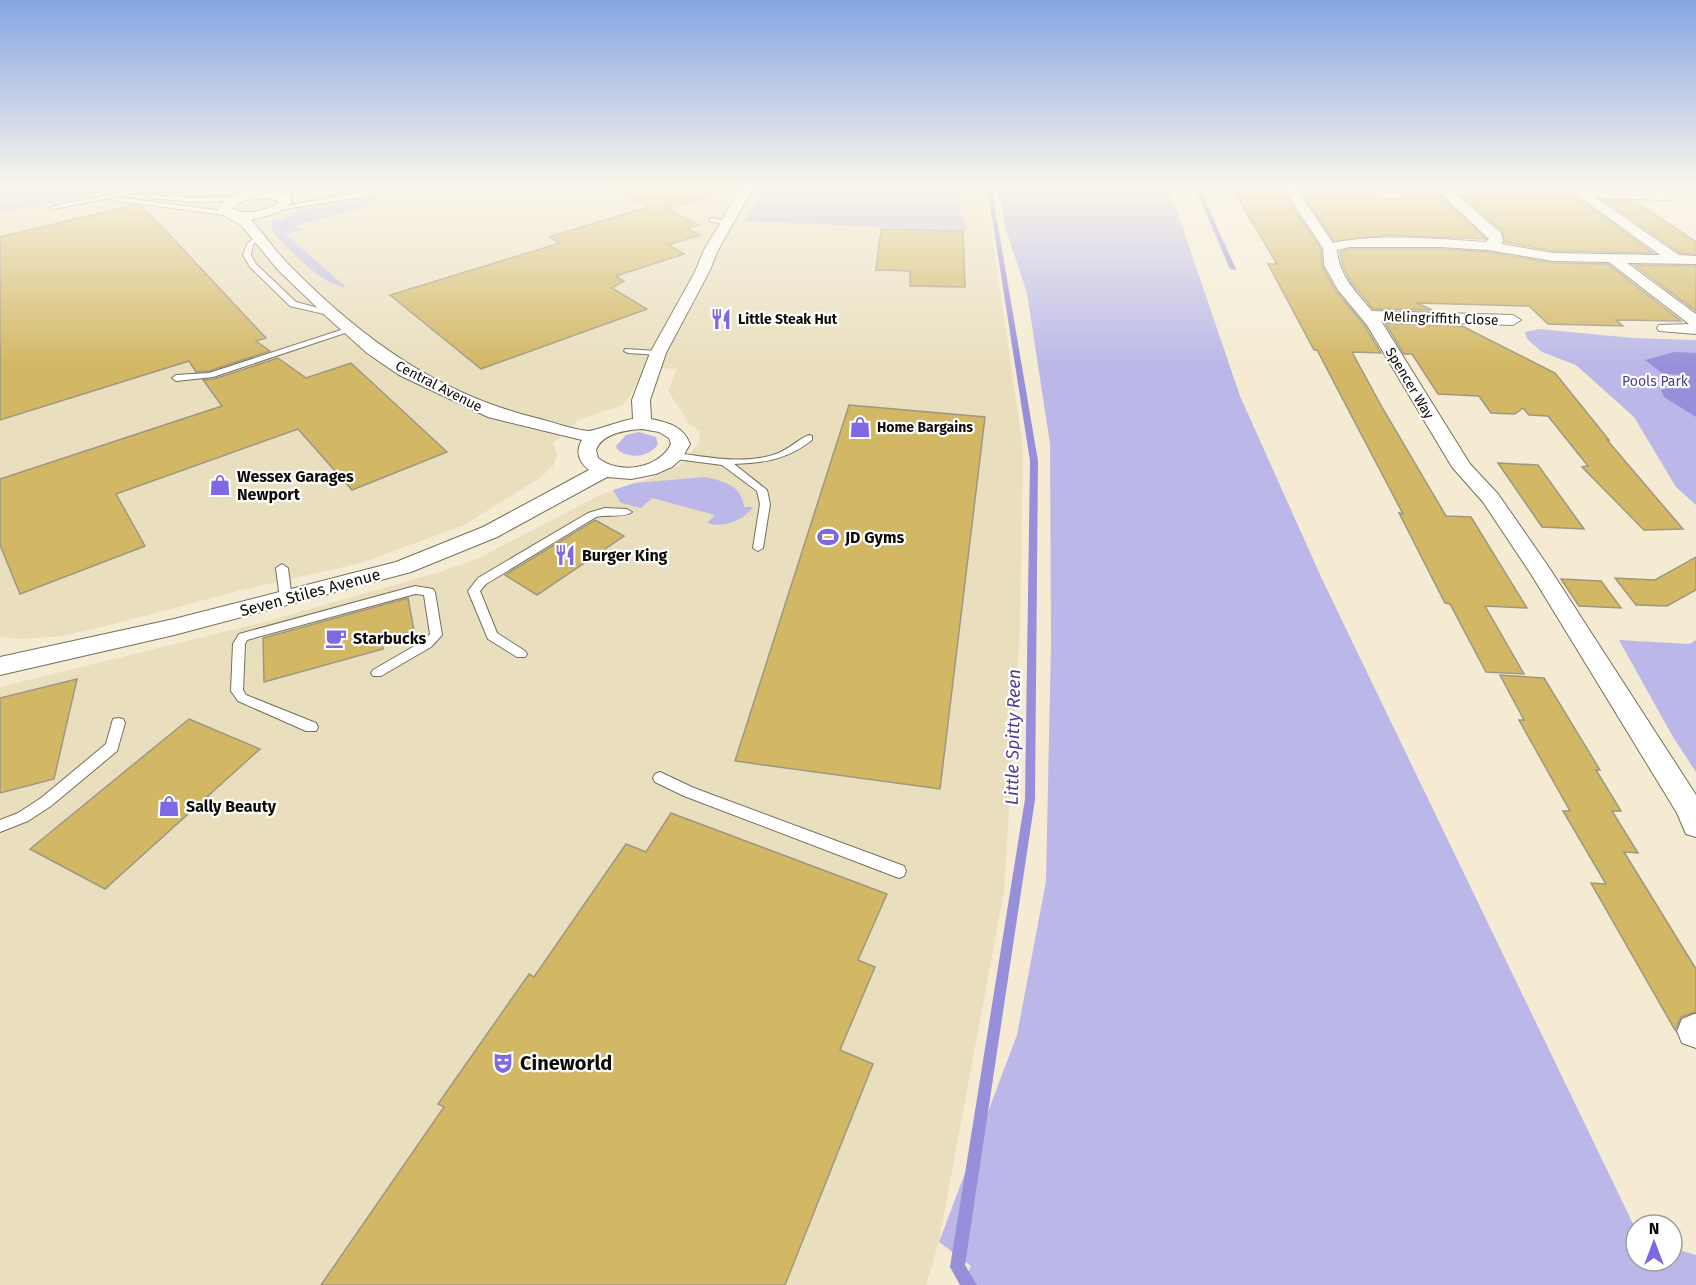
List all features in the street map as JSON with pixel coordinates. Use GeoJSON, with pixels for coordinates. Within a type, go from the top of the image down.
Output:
{"type":"FeatureCollection","features":[{"type":"Feature","properties":{"kind":"street","name":"Central Avenue"},"geometry":{"type":"LineString","coordinates":[[266,245],[283,267],[350,330],[405,371],[455,397],[494,413],[595,438]]}},
{"type":"Feature","properties":{"kind":"street"},"geometry":{"type":"LineString","coordinates":[[642,423],[641,400],[658,353],[708,245]]}},
{"type":"Feature","properties":{"kind":"street"},"geometry":{"type":"LineString","coordinates":[[1328,245],[1330,248],[1342,245]]}},
{"type":"Feature","properties":{"kind":"street"},"geometry":{"type":"LineString","coordinates":[[1462,245],[1488,246],[1553,257],[1696,260]]}},
{"type":"Feature","properties":{"kind":"street"},"geometry":{"type":"LineString","coordinates":[[1655,245],[1675,259]]}},
{"type":"Feature","properties":{"kind":"street","name":"Spencer Way"},"geometry":{"type":"LineString","coordinates":[[1330,248],[1330,265],[1346,290],[1369,316],[1462,467],[1491,498],[1545,578],[1690,809],[1696,825]]}},
{"type":"Feature","properties":{"kind":"street"},"geometry":{"type":"LineString","coordinates":[[1611,258],[1696,322]]}},
{"type":"Feature","properties":{"kind":"street","name":"Melingriffith Close"},"geometry":{"type":"LineString","coordinates":[[1369,316],[1514,320]]}},
{"type":"Feature","properties":{"kind":"street"},"geometry":{"type":"LineString","coordinates":[[1665,328],[1696,328]]}},
{"type":"Feature","properties":{"kind":"street"},"geometry":{"type":"LineString","coordinates":[[642,423],[664,426],[678,436],[680,449],[676,456],[662,466],[629,474],[604,470],[590,459],[588,452],[595,438],[615,427],[642,423]]}},
{"type":"Feature","properties":{"kind":"street","name":"Seven Stiles Avenue"},"geometry":{"type":"LineString","coordinates":[[0,666],[286,599],[403,567],[444,553],[520,518],[604,470]]}},
{"type":"Feature","properties":{"kind":"lane"},"geometry":{"type":"LineString","coordinates":[[250,245],[247,255],[253,265],[293,304],[334,315]]}},
{"type":"Feature","properties":{"kind":"lane"},"geometry":{"type":"LineString","coordinates":[[176,378],[210,375],[350,330]]}},
{"type":"Feature","properties":{"kind":"lane"},"geometry":{"type":"LineString","coordinates":[[628,351],[658,353]]}},
{"type":"Feature","properties":{"kind":"lane"},"geometry":{"type":"LineString","coordinates":[[676,456],[725,462],[771,459],[794,452],[809,438]]}},
{"type":"Feature","properties":{"kind":"lane"},"geometry":{"type":"LineString","coordinates":[[725,462],[762,490],[765,504],[758,548]]}},
{"type":"Feature","properties":{"kind":"lane"},"geometry":{"type":"LineString","coordinates":[[521,654],[492,636],[474,591],[482,581],[592,515],[605,511],[627,512]]}},
{"type":"Feature","properties":{"kind":"lane"},"geometry":{"type":"LineString","coordinates":[[282,568],[286,599]]}},
{"type":"Feature","properties":{"kind":"lane"},"geometry":{"type":"LineString","coordinates":[[311,727],[242,698],[237,691],[239,644],[243,637],[414,590],[429,592],[436,635],[427,644],[377,673]]}},
{"type":"Feature","properties":{"kind":"lane"},"geometry":{"type":"LineString","coordinates":[[0,825],[23,817],[46,802],[112,747],[118,723]]}},
{"type":"Feature","properties":{"kind":"lane"},"geometry":{"type":"LineString","coordinates":[[660,778],[689,792],[899,871]]}},
{"type":"Feature","properties":{"kind":"shaded area"},"geometry":{"type":"Polygon","coordinates":[[[0,245],[994,245],[1023,449],[1020,629],[1004,891],[939,1241],[926,1285],[0,1285],[0,687],[268,621],[443,571],[479,558],[600,495],[681,465],[699,443],[700,431],[689,423],[668,391],[677,369],[645,367],[629,398],[621,406],[580,419],[553,443],[557,456],[553,466],[540,478],[464,525],[361,563],[238,591],[110,625],[62,636],[20,639],[0,637],[0,245]]]}},
{"type":"Feature","properties":{"kind":"shaded area"},"geometry":{"type":"Polygon","coordinates":[[[1674,352],[1696,353],[1696,417],[1664,397],[1661,390],[1676,387],[1679,375],[1662,373],[1645,360],[1674,352]]]}},
{"type":"Feature","properties":{"kind":"green space"},"geometry":{"type":"Polygon","coordinates":[[[285,245],[298,245],[346,287],[327,280],[285,245]]]}},
{"type":"Feature","properties":{"kind":"green space"},"geometry":{"type":"Polygon","coordinates":[[[1011,245],[1188,245],[1240,396],[1322,579],[1628,1213],[1624,1213],[1624,1273],[1684,1273],[1684,1252],[1696,1255],[1696,1285],[962,1285],[971,1266],[939,1242],[1017,1035],[1046,881],[1051,642],[1050,444],[1027,293],[1011,245]]]}},
{"type":"Feature","properties":{"kind":"green space","name":"Pools Park"},"geometry":{"type":"Polygon","coordinates":[[[1539,329],[1633,338],[1696,340],[1696,505],[1676,487],[1634,417],[1576,365],[1542,352],[1527,339],[1525,332],[1539,329]]]}},
{"type":"Feature","properties":{"kind":"green space"},"geometry":{"type":"Polygon","coordinates":[[[639,432],[656,437],[658,444],[650,452],[633,456],[617,449],[616,446],[626,435],[639,432]]]}},
{"type":"Feature","properties":{"kind":"green space"},"geometry":{"type":"Polygon","coordinates":[[[705,477],[719,480],[736,489],[743,500],[744,507],[752,507],[751,510],[731,523],[719,525],[707,523],[715,515],[652,498],[641,508],[621,503],[613,490],[635,483],[705,477]]]}},
{"type":"Feature","properties":{"kind":"green space"},"geometry":{"type":"Polygon","coordinates":[[[1619,640],[1690,644],[1696,640],[1696,772],[1673,737],[1619,640]]]}},
{"type":"Feature","properties":{"kind":"building"},"geometry":{"type":"Polygon","coordinates":[[[0,245],[179,245],[266,338],[256,341],[270,351],[209,371],[196,372],[189,361],[0,420],[0,245]]]}},
{"type":"Feature","properties":{"kind":"building"},"geometry":{"type":"Polygon","coordinates":[[[554,245],[668,245],[684,254],[616,276],[624,281],[612,288],[647,309],[481,369],[390,295],[554,245]]]}},
{"type":"Feature","properties":{"kind":"building"},"geometry":{"type":"Polygon","coordinates":[[[879,245],[963,245],[965,287],[910,286],[910,271],[876,270],[879,245]]]}},
{"type":"Feature","properties":{"kind":"building"},"geometry":{"type":"Polygon","coordinates":[[[1266,245],[1318,245],[1321,249],[1322,266],[1336,291],[1365,326],[1381,353],[1352,352],[1383,409],[1446,516],[1471,517],[1527,608],[1485,606],[1524,674],[1486,672],[1450,604],[1445,603],[1399,513],[1403,514],[1317,350],[1314,350],[1268,264],[1277,264],[1266,245]]]}},
{"type":"Feature","properties":{"kind":"building"},"geometry":{"type":"Polygon","coordinates":[[[1521,245],[1642,245],[1653,253],[1553,251],[1521,245]]]}},
{"type":"Feature","properties":{"kind":"building"},"geometry":{"type":"Polygon","coordinates":[[[1668,245],[1696,245],[1696,254],[1680,253],[1668,245]]]}},
{"type":"Feature","properties":{"kind":"building"},"geometry":{"type":"Polygon","coordinates":[[[1350,249],[1441,249],[1488,252],[1553,263],[1608,264],[1681,321],[1616,320],[1623,326],[1548,324],[1529,306],[1417,303],[1432,310],[1373,309],[1351,282],[1343,267],[1340,252],[1350,249]]]}},
{"type":"Feature","properties":{"kind":"building"},"geometry":{"type":"Polygon","coordinates":[[[1634,265],[1696,266],[1696,311],[1634,265]]]}},
{"type":"Feature","properties":{"kind":"building"},"geometry":{"type":"Polygon","coordinates":[[[1385,323],[1462,326],[1555,373],[1609,440],[1607,440],[1683,529],[1644,530],[1582,467],[1588,466],[1548,416],[1529,415],[1523,408],[1515,414],[1491,413],[1479,396],[1438,394],[1412,354],[1404,354],[1385,323]]]}},
{"type":"Feature","properties":{"kind":"building"},"geometry":{"type":"Polygon","coordinates":[[[278,358],[306,378],[351,363],[447,452],[352,490],[298,429],[116,494],[145,546],[20,594],[0,545],[0,479],[222,406],[203,380],[214,379],[278,358]]]}},
{"type":"Feature","properties":{"kind":"building"},"geometry":{"type":"Polygon","coordinates":[[[849,405],[985,417],[940,789],[735,761],[849,405]]]}},
{"type":"Feature","properties":{"kind":"building"},"geometry":{"type":"Polygon","coordinates":[[[1498,463],[1538,465],[1584,529],[1542,527],[1498,463]]]}},
{"type":"Feature","properties":{"kind":"building"},"geometry":{"type":"Polygon","coordinates":[[[595,520],[624,536],[537,595],[505,575],[595,520]]]}},
{"type":"Feature","properties":{"kind":"building"},"geometry":{"type":"Polygon","coordinates":[[[1696,557],[1696,590],[1667,606],[1636,605],[1615,578],[1655,580],[1696,557]]]}},
{"type":"Feature","properties":{"kind":"building"},"geometry":{"type":"Polygon","coordinates":[[[1561,579],[1601,581],[1621,608],[1579,606],[1561,579]]]}},
{"type":"Feature","properties":{"kind":"building"},"geometry":{"type":"Polygon","coordinates":[[[408,598],[414,631],[382,639],[383,649],[264,682],[263,638],[408,598]]]}},
{"type":"Feature","properties":{"kind":"building"},"geometry":{"type":"Polygon","coordinates":[[[1500,675],[1544,678],[1600,770],[1596,770],[1621,811],[1612,811],[1638,853],[1624,852],[1696,969],[1696,1012],[1681,1017],[1675,1030],[1591,883],[1606,884],[1563,811],[1570,811],[1519,720],[1524,720],[1500,675]]]}},
{"type":"Feature","properties":{"kind":"building"},"geometry":{"type":"Polygon","coordinates":[[[77,679],[54,779],[0,793],[0,698],[77,679]]]}},
{"type":"Feature","properties":{"kind":"building"},"geometry":{"type":"Polygon","coordinates":[[[189,719],[260,749],[105,889],[30,849],[189,719]]]}},
{"type":"Feature","properties":{"kind":"building"},"geometry":{"type":"Polygon","coordinates":[[[671,813],[887,894],[858,960],[875,967],[840,1050],[873,1064],[785,1285],[321,1285],[444,1107],[438,1104],[529,974],[534,977],[626,844],[646,852],[671,813]]]}},
{"type":"Feature","properties":{"kind":"waterway","name":"Little Spitty Reen"},"geometry":{"type":"LineString","coordinates":[[969,1285],[957,1267],[1030,799],[1034,461],[999,245]]}},
{"type":"Feature","properties":{"kind":"waterway"},"geometry":{"type":"LineString","coordinates":[[1222,245],[1233,269]]}},
{"type":"Feature","properties":{"kind":"place","name":"Little Steak Hut"},"geometry":{"type":"Point","coordinates":[721,319]}},
{"type":"Feature","properties":{"kind":"place","name":"Home Bargains"},"geometry":{"type":"Point","coordinates":[860,427]}},
{"type":"Feature","properties":{"kind":"place","name":"Wessex Garages Newport"},"geometry":{"type":"Point","coordinates":[220,485]}},
{"type":"Feature","properties":{"kind":"place","name":"JD Gyms"},"geometry":{"type":"Point","coordinates":[828,537]}},
{"type":"Feature","properties":{"kind":"place","name":"Burger King"},"geometry":{"type":"Point","coordinates":[565,555]}},
{"type":"Feature","properties":{"kind":"place","name":"Starbucks"},"geometry":{"type":"Point","coordinates":[336,638]}},
{"type":"Feature","properties":{"kind":"place","name":"Sally Beauty"},"geometry":{"type":"Point","coordinates":[169,806]}},
{"type":"Feature","properties":{"kind":"place","name":"Cineworld"},"geometry":{"type":"Point","coordinates":[503,1063]}}]}
